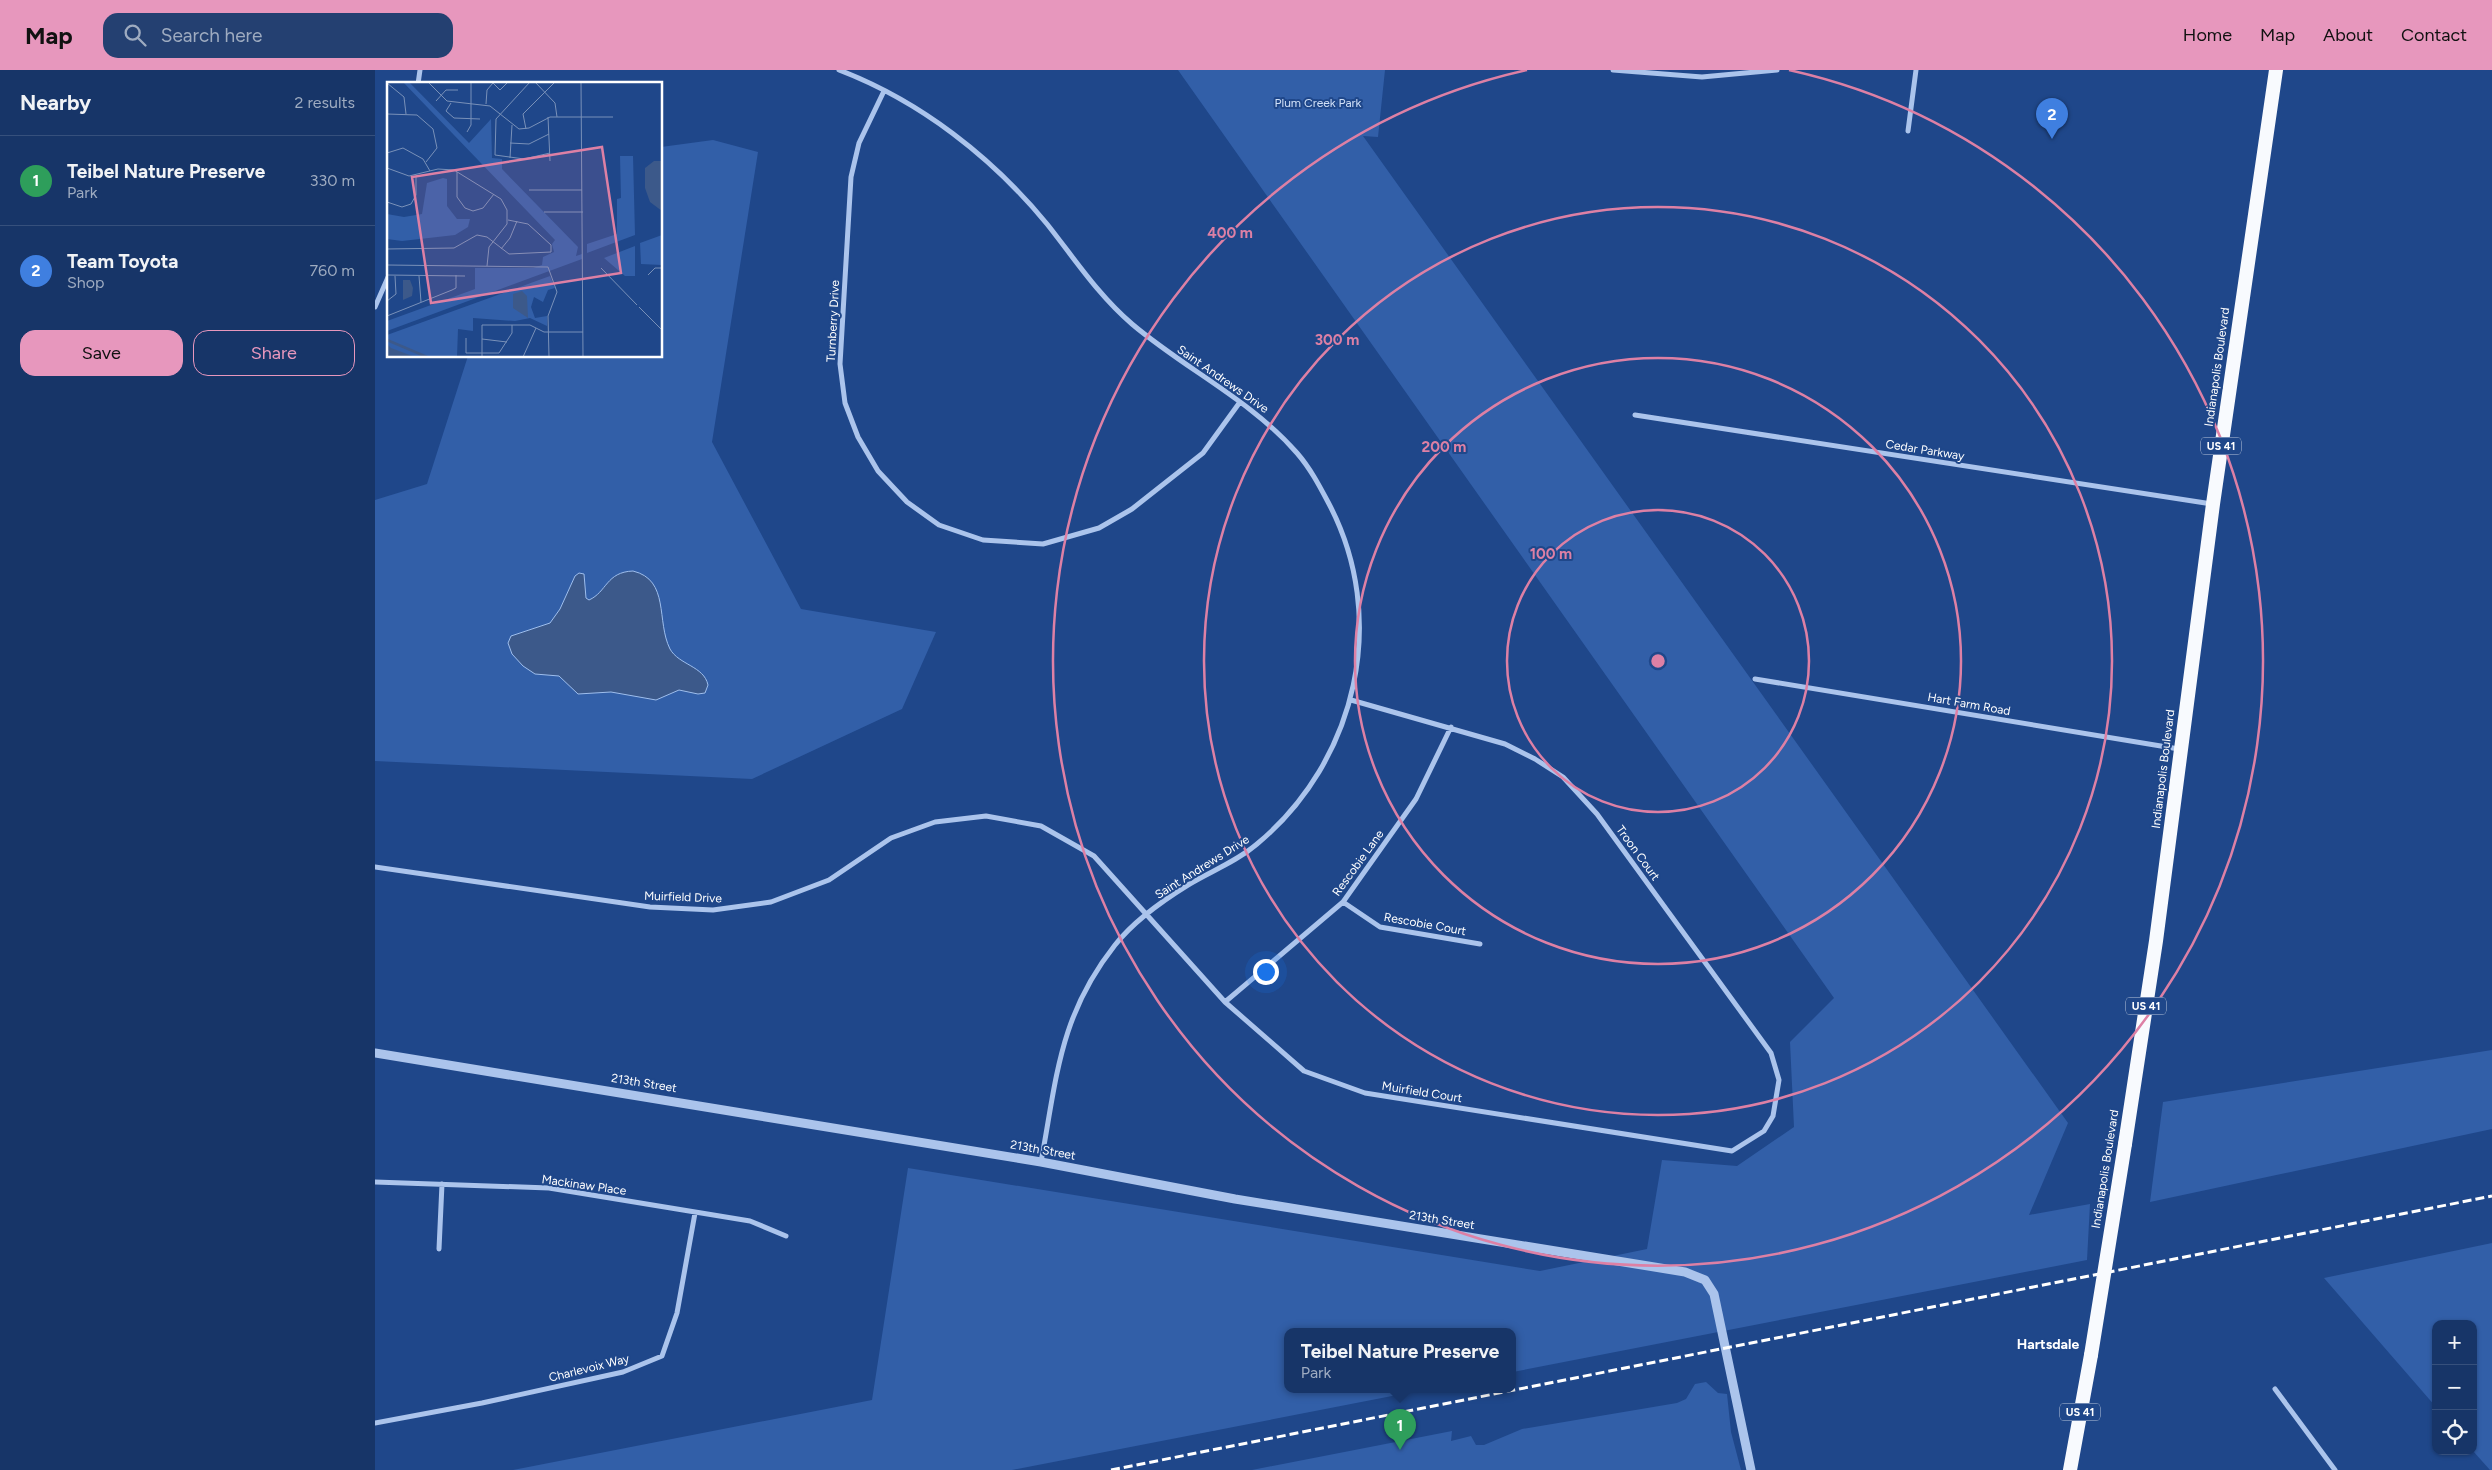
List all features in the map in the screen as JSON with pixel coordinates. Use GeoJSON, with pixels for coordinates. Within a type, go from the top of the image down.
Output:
{"type":"FeatureCollection","features":[{"type":"Feature","properties":{"kind":"highway","name":"Indianapolis Boulevard"},"geometry":{"type":"LineString","coordinates":[[2070,1470],[2091,1355],[2156,941],[2213,504],[2276,70]]}},
{"type":"Feature","properties":{"kind":"street","name":"Saint Andrews Drive"},"geometry":{"type":"LineString","coordinates":[[839,70],[884,91],[949,129],[989,163],[1032,206],[1084,272],[1129,321],[1183,364],[1240,402],[1280,434],[1305,463],[1342,531],[1352,559],[1360,616],[1357,670],[1351,700],[1336,741],[1317,774],[1286,814],[1257,844],[1221,868],[1188,885],[1147,914],[1118,941],[1102,963],[1073,1016],[1062,1046],[1053,1083],[1041,1162]]}},
{"type":"Feature","properties":{"kind":"street"},"geometry":{"type":"LineString","coordinates":[[1613,70],[1702,77],[1777,70]]}},
{"type":"Feature","properties":{"kind":"street"},"geometry":{"type":"LineString","coordinates":[[1908,131],[1916,70]]}},
{"type":"Feature","properties":{"kind":"street","name":"Turnberry Drive"},"geometry":{"type":"LineString","coordinates":[[884,91],[859,143],[851,177],[840,364],[845,403],[858,437],[878,471],[907,502],[939,525],[983,540],[1043,544],[1099,528],[1132,509],[1203,453],[1240,402]]}},
{"type":"Feature","properties":{"kind":"street"},"geometry":{"type":"LineString","coordinates":[[375,307],[387,280]]}},
{"type":"Feature","properties":{"kind":"street","name":"Cedar Parkway"},"geometry":{"type":"LineString","coordinates":[[1635,415],[2213,504]]}},
{"type":"Feature","properties":{"kind":"street","name":"Hart Farm Road"},"geometry":{"type":"LineString","coordinates":[[1755,679],[2180,749]]}},
{"type":"Feature","properties":{"kind":"street","name":"Troon Court"},"geometry":{"type":"LineString","coordinates":[[1351,700],[1451,727],[1505,744],[1563,778],[1597,814],[1771,1053],[1779,1080],[1773,1116],[1764,1130],[1755,1136]]}},
{"type":"Feature","properties":{"kind":"street","name":"Rescobie Lane"},"geometry":{"type":"LineString","coordinates":[[1225,1002],[1343,902],[1416,799],[1451,727]]}},
{"type":"Feature","properties":{"kind":"street","name":"Muirfield Drive"},"geometry":{"type":"LineString","coordinates":[[375,867],[650,907],[713,910],[771,902],[829,880],[891,838],[935,822],[986,816],[1041,826],[1094,856],[1147,914]]}},
{"type":"Feature","properties":{"kind":"street","name":"Rescobie Court"},"geometry":{"type":"LineString","coordinates":[[1343,902],[1380,927],[1480,944]]}},
{"type":"Feature","properties":{"kind":"street","name":"Muirfield Court"},"geometry":{"type":"LineString","coordinates":[[1147,914],[1225,1002],[1304,1072],[1365,1093],[1732,1151],[1755,1136]]}},
{"type":"Feature","properties":{"kind":"street","name":"213th Street"},"geometry":{"type":"LineString","coordinates":[[375,1052],[1041,1162],[1235,1199],[1685,1272],[1705,1280],[1713,1294],[1751,1470]]}},
{"type":"Feature","properties":{"kind":"street","name":"Mackinaw Place"},"geometry":{"type":"LineString","coordinates":[[375,1182],[549,1188],[695,1213],[750,1220],[786,1236]]}},
{"type":"Feature","properties":{"kind":"street"},"geometry":{"type":"LineString","coordinates":[[439,1249],[442,1184]]}},
{"type":"Feature","properties":{"kind":"street","name":"Charlevoix Way"},"geometry":{"type":"LineString","coordinates":[[375,1423],[482,1403],[623,1372],[662,1356],[677,1313],[695,1213]]}},
{"type":"Feature","properties":{"kind":"street"},"geometry":{"type":"LineString","coordinates":[[2275,1389],[2335,1470]]}},
{"type":"Feature","properties":{"kind":"green space","name":"Plum Creek Park"},"geometry":{"type":"Polygon","coordinates":[[[1178,70],[1385,70],[1378,137],[1363,136],[2068,1123],[2029,1215],[2090,1204],[2087,1260],[1516,1371],[1516,1328],[1284,1328],[1284,1393],[1407,1393],[1012,1470],[513,1470],[872,1400],[908,1168],[1540,1271],[1647,1249],[1662,1160],[1737,1166],[1794,1127],[1790,1042],[1834,998],[1178,70]]]}},
{"type":"Feature","properties":{"kind":"green space"},"geometry":{"type":"Polygon","coordinates":[[[713,140],[758,152],[712,442],[801,609],[936,632],[902,709],[752,779],[375,761],[375,500],[427,484],[467,358],[663,358],[663,147],[713,140]]]}},
{"type":"Feature","properties":{"kind":"green space"},"geometry":{"type":"Polygon","coordinates":[[[2492,1050],[2492,1129],[2150,1202],[2163,1102],[2492,1050]]]}},
{"type":"Feature","properties":{"kind":"green space"},"geometry":{"type":"Polygon","coordinates":[[[2492,1243],[2492,1470],[2477,1455],[2477,1320],[2432,1320],[2432,1402],[2324,1278],[2492,1243]]]}},
{"type":"Feature","properties":{"kind":"green space"},"geometry":{"type":"Polygon","coordinates":[[[1706,1382],[1718,1393],[1727,1394],[1731,1432],[1741,1470],[1252,1470],[1452,1431],[1451,1441],[1471,1436],[1476,1445],[1484,1445],[1522,1429],[1677,1403],[1686,1399],[1695,1384],[1706,1382]]]}},
{"type":"Feature","properties":{"kind":"shaded area"},"geometry":{"type":"Polygon","coordinates":[[[633,571],[645,576],[652,583],[660,603],[666,638],[670,649],[679,659],[697,669],[706,679],[708,685],[705,693],[698,694],[679,690],[656,700],[611,692],[578,694],[559,676],[535,674],[523,666],[512,654],[508,643],[511,636],[550,623],[560,609],[575,576],[579,573],[584,574],[586,598],[589,600],[617,575],[633,571]]]}},
{"type":"Feature","properties":{"kind":"railway"},"geometry":{"type":"LineString","coordinates":[[1516,1390],[2492,1196]]}},
{"type":"Feature","properties":{"kind":"railway"},"geometry":{"type":"LineString","coordinates":[[1111,1470],[1499,1393]]}},
{"type":"Feature","properties":{"kind":"place","name":"Team Toyota"},"geometry":{"type":"Point","coordinates":[2052,139]}},
{"type":"Feature","properties":{"kind":"place","name":"Teibel Nature Preserve"},"geometry":{"type":"Point","coordinates":[1400,1450]}},
{"type":"Feature","properties":{"kind":"district","name":"Hartsdale"},"geometry":{"type":"Point","coordinates":[2048,1344]}}]}
